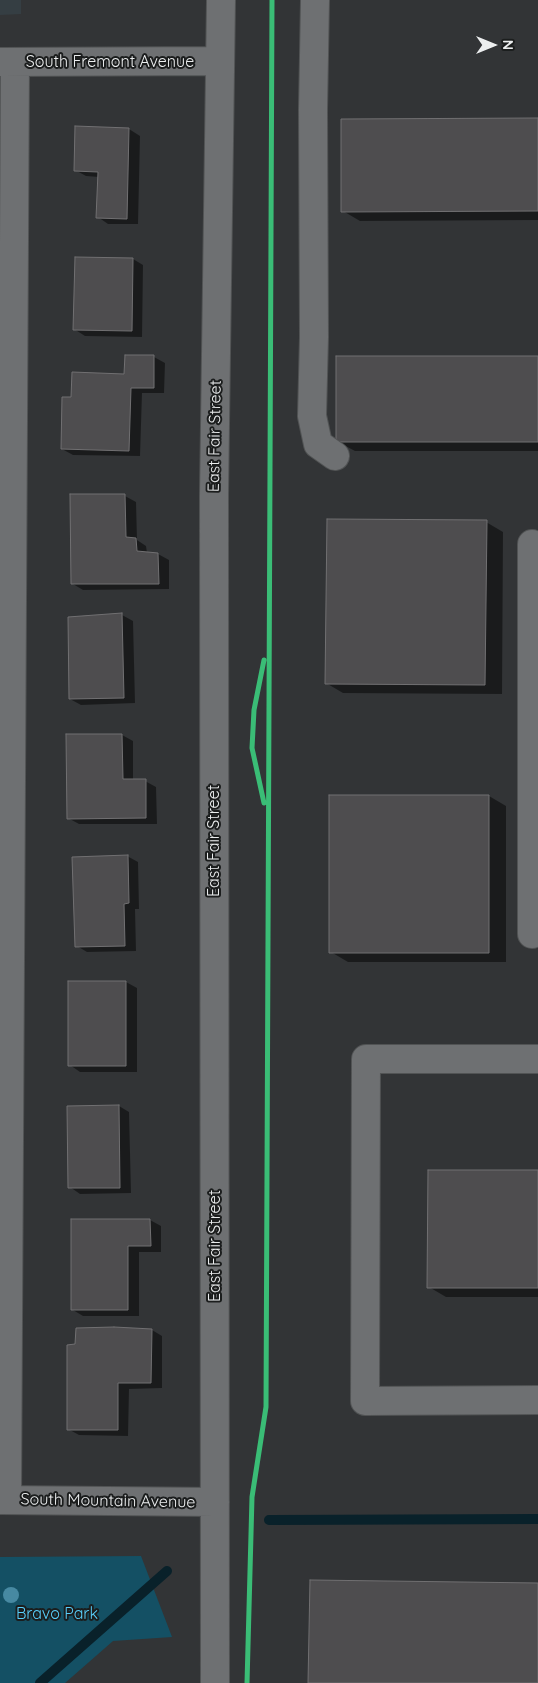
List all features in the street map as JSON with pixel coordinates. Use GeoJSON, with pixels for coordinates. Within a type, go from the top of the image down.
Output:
{"type":"FeatureCollection","features":[{"type":"Feature","properties":{"kind":"street","name":"East Fair Street"},"geometry":{"type":"LineString","coordinates":[[215,1683],[214,495],[221,0]]}},
{"type":"Feature","properties":{"kind":"street"},"geometry":{"type":"LineString","coordinates":[[315,0],[312,416],[318,444],[334,456]]}},
{"type":"Feature","properties":{"kind":"street","name":"South Fremont Avenue"},"geometry":{"type":"LineString","coordinates":[[7,62],[220,61]]}},
{"type":"Feature","properties":{"kind":"street"},"geometry":{"type":"LineString","coordinates":[[3,1500],[7,62]]}},
{"type":"Feature","properties":{"kind":"street"},"geometry":{"type":"LineString","coordinates":[[532,544],[532,934]]}},
{"type":"Feature","properties":{"kind":"street"},"geometry":{"type":"LineString","coordinates":[[538,1059],[366,1059],[365,1401],[538,1400]]}},
{"type":"Feature","properties":{"kind":"street","name":"South Mountain Avenue"},"geometry":{"type":"LineString","coordinates":[[3,1500],[215,1502]]}},
{"type":"Feature","properties":{"kind":"shaded area"},"geometry":{"type":"Polygon","coordinates":[[[0,0],[21,0],[21,14],[0,15],[0,0]]]}},
{"type":"Feature","properties":{"kind":"green space","name":"Bravo Park"},"geometry":{"type":"Polygon","coordinates":[[[141,1556],[172,1637],[113,1641],[65,1683],[0,1683],[0,1557],[141,1556]]]}},
{"type":"Feature","properties":{"kind":"building"},"geometry":{"type":"Polygon","coordinates":[[[538,118],[538,211],[341,212],[341,119],[538,118]]]}},
{"type":"Feature","properties":{"kind":"building"},"geometry":{"type":"Polygon","coordinates":[[[75,126],[129,128],[127,219],[96,218],[98,172],[74,171],[75,126]]]}},
{"type":"Feature","properties":{"kind":"building"},"geometry":{"type":"Polygon","coordinates":[[[75,257],[133,258],[132,331],[73,330],[75,257]]]}},
{"type":"Feature","properties":{"kind":"building"},"geometry":{"type":"Polygon","coordinates":[[[125,355],[154,355],[154,388],[131,388],[129,451],[61,449],[62,397],[71,397],[72,372],[124,374],[125,355]]]}},
{"type":"Feature","properties":{"kind":"building"},"geometry":{"type":"Polygon","coordinates":[[[336,356],[538,356],[538,442],[336,442],[336,356]]]}},
{"type":"Feature","properties":{"kind":"building"},"geometry":{"type":"Polygon","coordinates":[[[70,494],[125,494],[126,537],[136,538],[137,551],[158,553],[159,584],[71,584],[70,494]]]}},
{"type":"Feature","properties":{"kind":"building"},"geometry":{"type":"Polygon","coordinates":[[[327,519],[487,520],[485,685],[325,684],[327,519]]]}},
{"type":"Feature","properties":{"kind":"building"},"geometry":{"type":"Polygon","coordinates":[[[122,613],[124,698],[69,699],[68,617],[122,613]]]}},
{"type":"Feature","properties":{"kind":"building"},"geometry":{"type":"Polygon","coordinates":[[[66,734],[122,734],[123,779],[146,779],[146,818],[67,819],[66,734]]]}},
{"type":"Feature","properties":{"kind":"building"},"geometry":{"type":"Polygon","coordinates":[[[329,795],[489,795],[489,953],[329,953],[329,795]]]}},
{"type":"Feature","properties":{"kind":"building"},"geometry":{"type":"Polygon","coordinates":[[[128,855],[129,903],[124,904],[125,946],[75,947],[72,857],[128,855]]]}},
{"type":"Feature","properties":{"kind":"building"},"geometry":{"type":"Polygon","coordinates":[[[68,981],[126,981],[126,1066],[68,1066],[68,981]]]}},
{"type":"Feature","properties":{"kind":"building"},"geometry":{"type":"Polygon","coordinates":[[[119,1105],[120,1188],[68,1188],[67,1106],[119,1105]]]}},
{"type":"Feature","properties":{"kind":"building"},"geometry":{"type":"Polygon","coordinates":[[[428,1170],[538,1170],[538,1288],[427,1288],[428,1170]]]}},
{"type":"Feature","properties":{"kind":"building"},"geometry":{"type":"Polygon","coordinates":[[[71,1219],[150,1219],[151,1246],[128,1246],[128,1310],[71,1310],[71,1219]]]}},
{"type":"Feature","properties":{"kind":"building"},"geometry":{"type":"Polygon","coordinates":[[[76,1328],[152,1329],[151,1383],[118,1383],[118,1430],[67,1430],[67,1345],[75,1344],[76,1328]]]}},
{"type":"Feature","properties":{"kind":"building"},"geometry":{"type":"Polygon","coordinates":[[[310,1580],[538,1583],[538,1683],[308,1683],[310,1580]]]}},
{"type":"Feature","properties":{"kind":"waterway"},"geometry":{"type":"LineString","coordinates":[[269,1520],[538,1519]]}},
{"type":"Feature","properties":{"kind":"waterway"},"geometry":{"type":"LineString","coordinates":[[40,1683],[167,1571]]}},
{"type":"Feature","properties":{"kind":"cycle path"},"geometry":{"type":"LineString","coordinates":[[247,1683],[252,1497],[266,1407],[272,0]]}},
{"type":"Feature","properties":{"kind":"cycle path"},"geometry":{"type":"LineString","coordinates":[[264,660],[254,710],[252,748],[264,803]]}}]}
